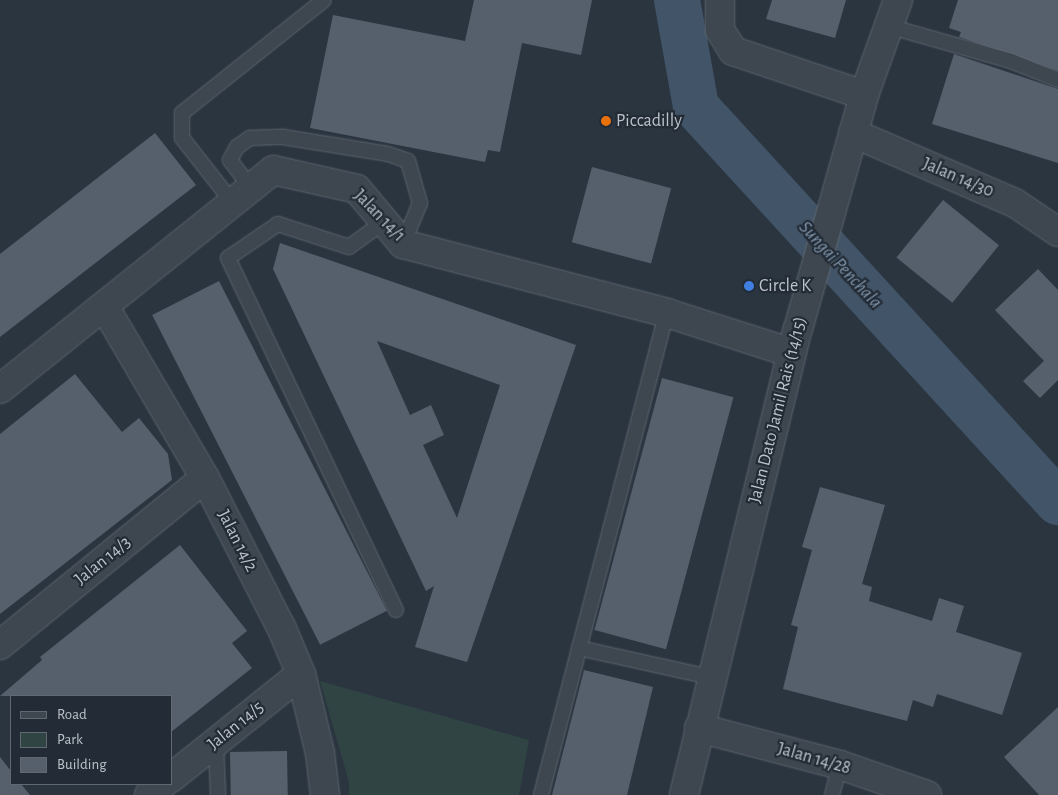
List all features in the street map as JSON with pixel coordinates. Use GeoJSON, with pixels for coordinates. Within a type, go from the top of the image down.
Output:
{"type":"FeatureCollection","features":[{"type":"Feature","properties":{"kind":"street"},"geometry":{"type":"LineString","coordinates":[[720,0],[720,30],[733,51],[864,95]]}},
{"type":"Feature","properties":{"kind":"street","name":"Jalan Dato Jamil Rais (14/15)"},"geometry":{"type":"LineString","coordinates":[[684,795],[710,677],[795,341],[852,133],[898,0]]}},
{"type":"Feature","properties":{"kind":"street","name":"Jalan 14/30"},"geometry":{"type":"LineString","coordinates":[[852,133],[1015,203],[1058,232]]}},
{"type":"Feature","properties":{"kind":"street","name":"Jalan 14/1"},"geometry":{"type":"LineString","coordinates":[[0,389],[273,170],[357,189],[403,244],[667,313],[795,341]]}},
{"type":"Feature","properties":{"kind":"street","name":"Jalan 14/2"},"geometry":{"type":"LineString","coordinates":[[104,306],[205,478],[301,674],[320,753],[325,795]]}},
{"type":"Feature","properties":{"kind":"street","name":"Jalan 14/3"},"geometry":{"type":"LineString","coordinates":[[0,644],[205,478]]}},
{"type":"Feature","properties":{"kind":"street","name":"Jalan 14/5"},"geometry":{"type":"LineString","coordinates":[[172,777],[301,674]]}},
{"type":"Feature","properties":{"kind":"street","name":"Jalan 14/28"},"geometry":{"type":"LineString","coordinates":[[700,728],[840,764],[927,795]]}},
{"type":"Feature","properties":{"kind":"street"},"geometry":{"type":"LineString","coordinates":[[149,795],[163,785]]}},
{"type":"Feature","properties":{"kind":"lane"},"geometry":{"type":"LineString","coordinates":[[242,195],[182,138],[182,113],[324,0]]}},
{"type":"Feature","properties":{"kind":"lane"},"geometry":{"type":"LineString","coordinates":[[888,26],[1011,61],[1058,80]]}},
{"type":"Feature","properties":{"kind":"lane"},"geometry":{"type":"LineString","coordinates":[[242,195],[230,160],[237,147],[250,138],[283,137],[388,154],[408,161],[420,203],[403,244]]}},
{"type":"Feature","properties":{"kind":"lane"},"geometry":{"type":"LineString","coordinates":[[385,221],[349,247],[278,224],[228,258],[396,610]]}},
{"type":"Feature","properties":{"kind":"lane"},"geometry":{"type":"LineString","coordinates":[[541,795],[667,313]]}},
{"type":"Feature","properties":{"kind":"lane"},"geometry":{"type":"LineString","coordinates":[[579,648],[710,677]]}},
{"type":"Feature","properties":{"kind":"lane"},"geometry":{"type":"LineString","coordinates":[[216,742],[218,795]]}},
{"type":"Feature","properties":{"kind":"lane"},"geometry":{"type":"LineString","coordinates":[[832,795],[840,764]]}},
{"type":"Feature","properties":{"kind":"green space"},"geometry":{"type":"Polygon","coordinates":[[[320,681],[529,740],[519,795],[349,795],[349,782],[320,681]]]}},
{"type":"Feature","properties":{"kind":"building"},"geometry":{"type":"Polygon","coordinates":[[[474,0],[592,0],[581,55],[522,43],[500,152],[488,150],[485,162],[310,128],[333,15],[465,41],[474,0]]]}},
{"type":"Feature","properties":{"kind":"building"},"geometry":{"type":"Polygon","coordinates":[[[772,0],[846,0],[835,38],[766,19],[772,0]]]}},
{"type":"Feature","properties":{"kind":"building"},"geometry":{"type":"Polygon","coordinates":[[[958,0],[1058,0],[1058,71],[959,37],[961,32],[949,28],[958,0]]]}},
{"type":"Feature","properties":{"kind":"building"},"geometry":{"type":"Polygon","coordinates":[[[954,54],[1058,89],[1058,163],[932,124],[954,54]]]}},
{"type":"Feature","properties":{"kind":"building"},"geometry":{"type":"Polygon","coordinates":[[[155,133],[196,185],[0,337],[0,254],[155,133]]]}},
{"type":"Feature","properties":{"kind":"building"},"geometry":{"type":"Polygon","coordinates":[[[592,167],[671,188],[651,264],[572,242],[592,167]]]}},
{"type":"Feature","properties":{"kind":"building"},"geometry":{"type":"Polygon","coordinates":[[[943,200],[999,245],[952,303],[896,258],[943,200]]]}},
{"type":"Feature","properties":{"kind":"building"},"geometry":{"type":"Polygon","coordinates":[[[280,243],[576,345],[467,662],[415,647],[434,586],[426,591],[273,269],[280,243]],[[377,341],[410,415],[431,405],[444,435],[423,445],[457,518],[500,385],[377,341]]]}},
{"type":"Feature","properties":{"kind":"building"},"geometry":{"type":"Polygon","coordinates":[[[1038,269],[1058,290],[1058,380],[1040,398],[1023,381],[1044,361],[995,310],[1038,269]]]}},
{"type":"Feature","properties":{"kind":"building"},"geometry":{"type":"Polygon","coordinates":[[[219,281],[387,611],[320,645],[152,315],[219,281]]]}},
{"type":"Feature","properties":{"kind":"building"},"geometry":{"type":"Polygon","coordinates":[[[75,374],[122,432],[139,418],[168,454],[172,480],[0,614],[0,434],[75,374]]]}},
{"type":"Feature","properties":{"kind":"building"},"geometry":{"type":"Polygon","coordinates":[[[662,378],[733,397],[666,649],[594,630],[662,378]]]}},
{"type":"Feature","properties":{"kind":"building"},"geometry":{"type":"Polygon","coordinates":[[[820,487],[885,505],[862,584],[872,587],[869,601],[932,621],[939,598],[964,606],[956,632],[1022,653],[1002,715],[937,694],[933,707],[913,700],[907,721],[783,689],[798,627],[791,625],[812,550],[802,547],[820,487]]]}},
{"type":"Feature","properties":{"kind":"building"},"geometry":{"type":"Polygon","coordinates":[[[180,545],[247,631],[232,643],[252,668],[172,731],[172,695],[0,696],[42,660],[40,657],[180,545]]]}},
{"type":"Feature","properties":{"kind":"building"},"geometry":{"type":"Polygon","coordinates":[[[584,670],[653,687],[627,795],[552,795],[584,670]]]}},
{"type":"Feature","properties":{"kind":"building"},"geometry":{"type":"Polygon","coordinates":[[[1058,707],[1058,795],[1039,795],[1004,757],[1058,707]]]}},
{"type":"Feature","properties":{"kind":"building"},"geometry":{"type":"Polygon","coordinates":[[[287,751],[288,795],[231,795],[230,752],[287,751]]]}},
{"type":"Feature","properties":{"kind":"building"},"geometry":{"type":"Polygon","coordinates":[[[0,757],[10,770],[10,785],[22,785],[30,795],[0,795],[0,757]]]}},
{"type":"Feature","properties":{"kind":"waterway","name":"Sungai Penchala"},"geometry":{"type":"LineString","coordinates":[[677,0],[696,107],[1058,502]]}},
{"type":"Feature","properties":{"kind":"place","name":"Piccadilly"},"geometry":{"type":"Point","coordinates":[606,121]}},
{"type":"Feature","properties":{"kind":"place","name":"Circle K"},"geometry":{"type":"Point","coordinates":[749,286]}}]}
